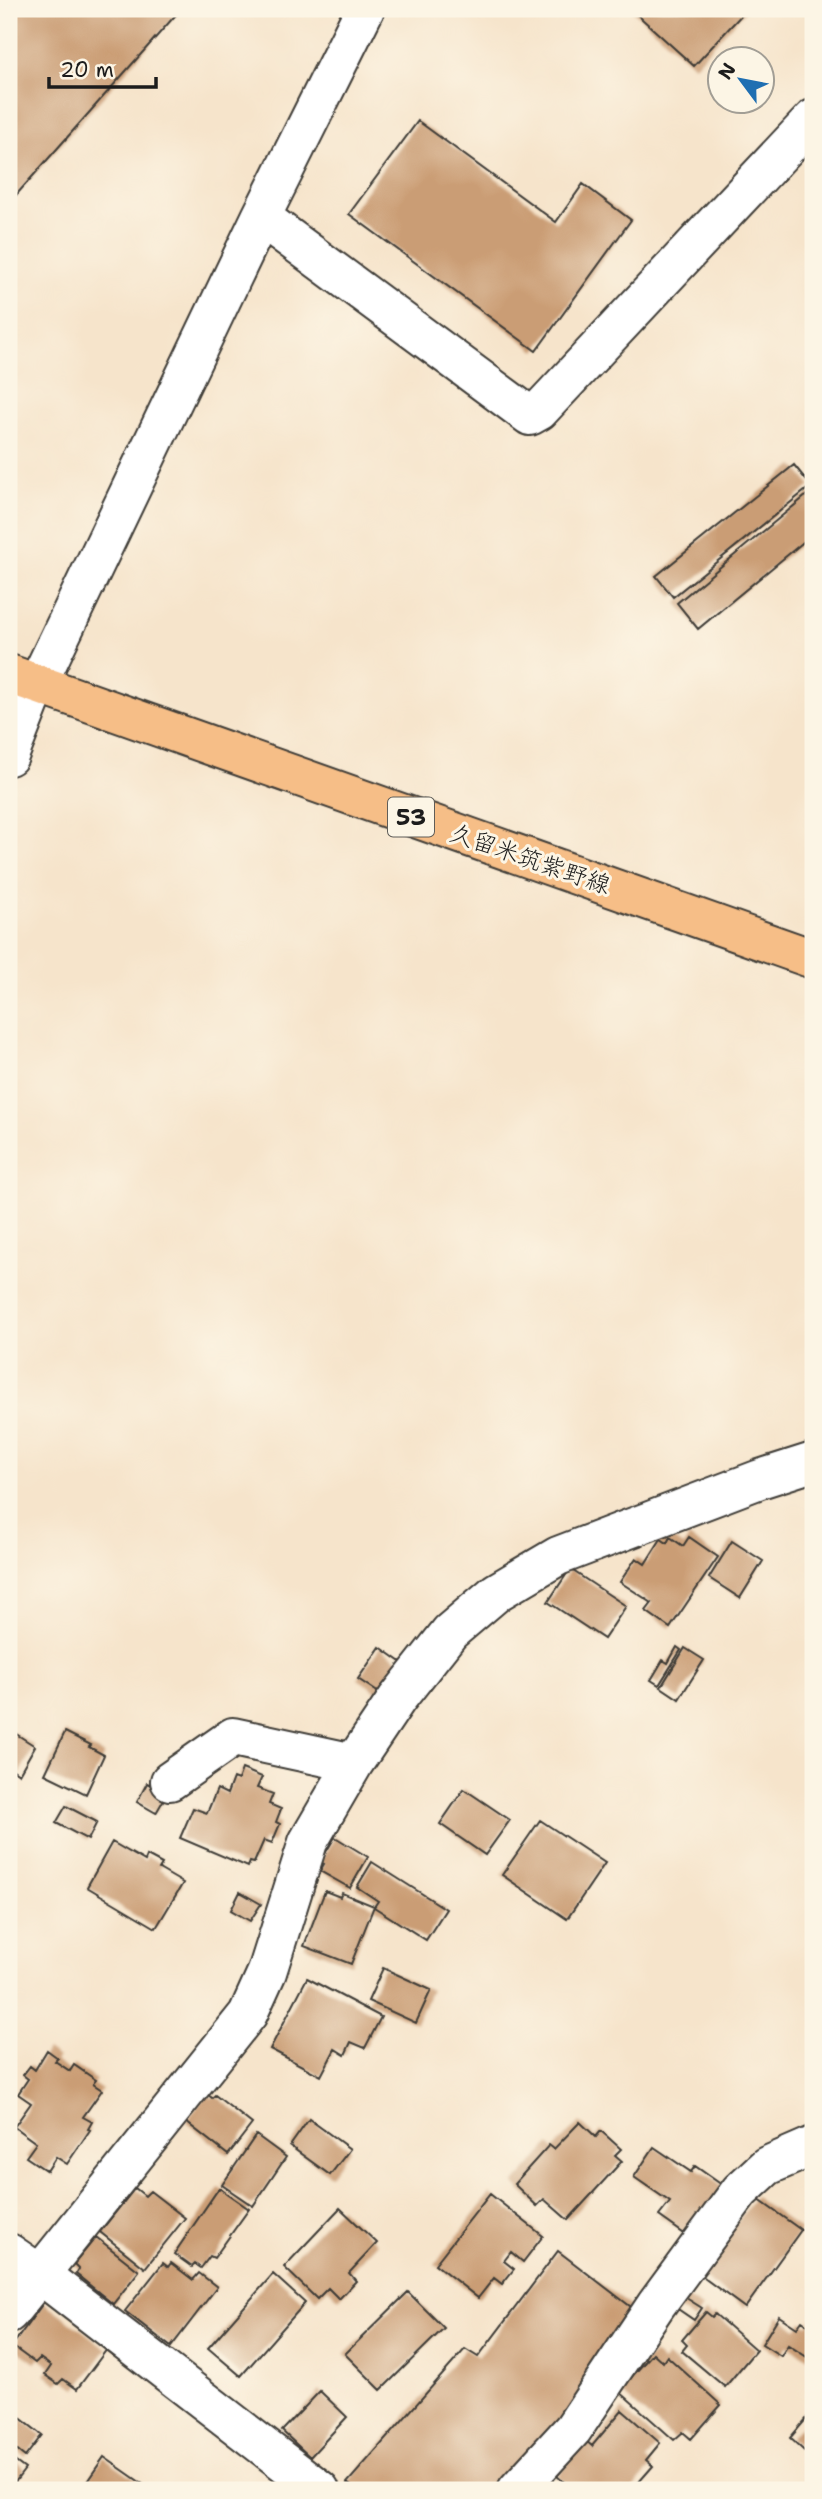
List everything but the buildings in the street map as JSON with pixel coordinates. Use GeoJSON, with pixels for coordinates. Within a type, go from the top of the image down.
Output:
{"type":"FeatureCollection","features":[{"type":"Feature","properties":{"kind":"main road","name":"久留米筑紫野線"},"geometry":{"type":"LineString","coordinates":[[23,679],[813,959]]}},
{"type":"Feature","properties":{"kind":"street"},"geometry":{"type":"LineString","coordinates":[[9,756],[23,679],[366,9]]}},
{"type":"Feature","properties":{"kind":"street"},"geometry":{"type":"LineString","coordinates":[[261,217],[530,416],[540,411],[813,119]]}},
{"type":"Feature","properties":{"kind":"street"},"geometry":{"type":"LineString","coordinates":[[9,2313],[248,2014],[267,1972],[308,1842],[354,1763],[397,1699],[450,1632],[497,1592],[558,1556],[748,1483],[813,1462]]}},
{"type":"Feature","properties":{"kind":"street"},"geometry":{"type":"LineString","coordinates":[[170,1781],[233,1737],[354,1763]]}},
{"type":"Feature","properties":{"kind":"street"},"geometry":{"type":"LineString","coordinates":[[517,2490],[573,2429],[656,2305],[740,2191],[767,2166],[813,2146]]}},
{"type":"Feature","properties":{"kind":"street"},"geometry":{"type":"LineString","coordinates":[[9,2253],[318,2490]]}}]}
